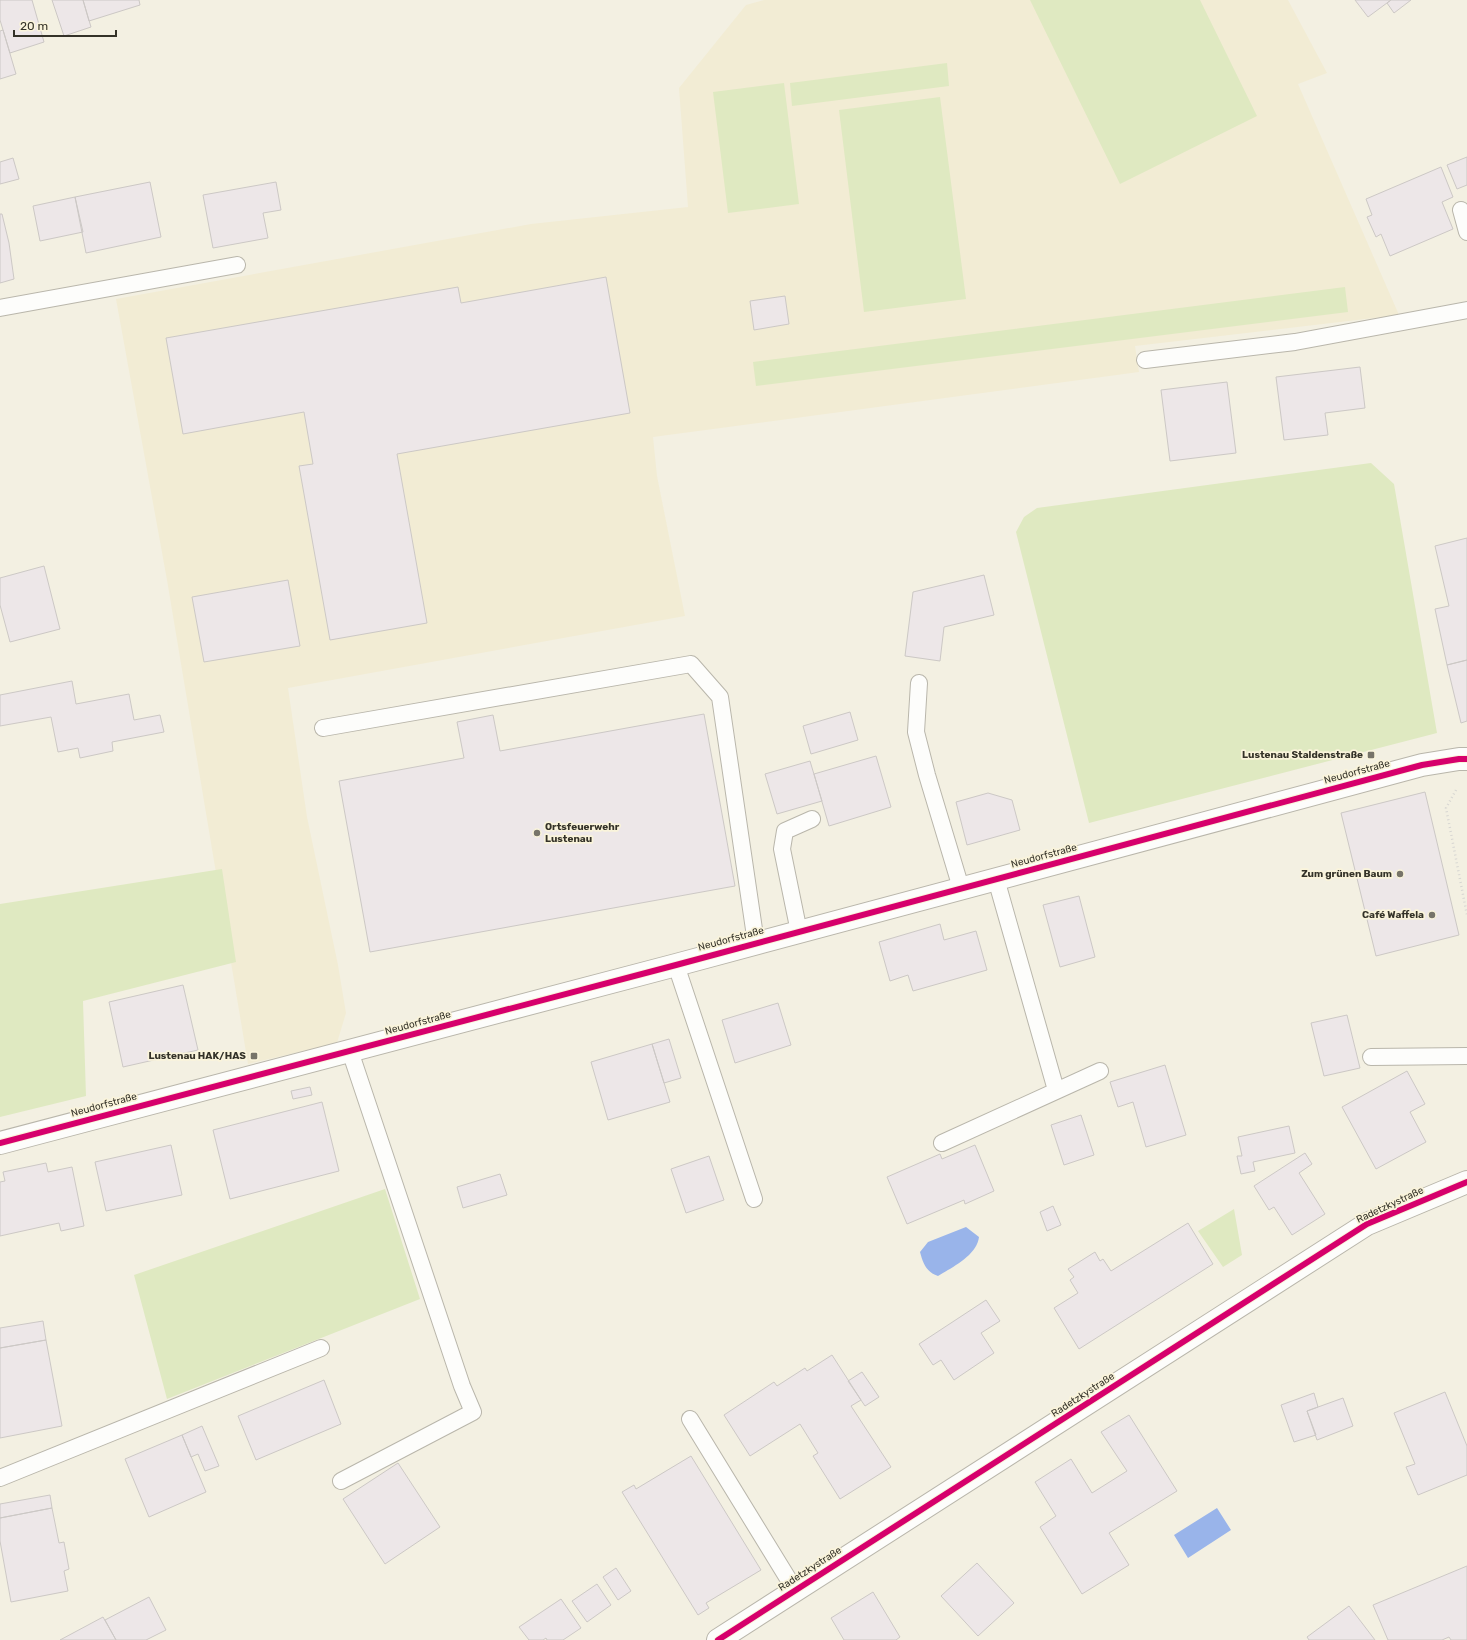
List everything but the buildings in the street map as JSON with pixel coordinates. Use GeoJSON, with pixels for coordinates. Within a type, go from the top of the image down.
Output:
{"type":"FeatureCollection","features":[{"type":"Feature","properties":{"kind":"street","name":"Neudorfstraße"},"geometry":{"type":"LineString","coordinates":[[0,1143],[799,932],[1422,765],[1467,759]]}},
{"type":"Feature","properties":{"kind":"street","name":"Radetzkystraße"},"geometry":{"type":"LineString","coordinates":[[718,1640],[1367,1224],[1467,1182]]}},
{"type":"Feature","properties":{"kind":"lane"},"geometry":{"type":"LineString","coordinates":[[1461,210],[1467,232]]}},
{"type":"Feature","properties":{"kind":"lane"},"geometry":{"type":"LineString","coordinates":[[0,308],[237,265]]}},
{"type":"Feature","properties":{"kind":"lane"},"geometry":{"type":"LineString","coordinates":[[1145,360],[1294,342],[1467,310]]}},
{"type":"Feature","properties":{"kind":"lane"},"geometry":{"type":"LineString","coordinates":[[323,728],[691,664],[720,697],[756,943]]}},
{"type":"Feature","properties":{"kind":"lane"},"geometry":{"type":"LineString","coordinates":[[919,684],[916,732],[961,888]]}},
{"type":"Feature","properties":{"kind":"lane"},"geometry":{"type":"LineString","coordinates":[[799,932],[782,849],[785,831],[812,819]]}},
{"type":"Feature","properties":{"kind":"lane"},"geometry":{"type":"LineString","coordinates":[[996,879],[1056,1090]]}},
{"type":"Feature","properties":{"kind":"lane"},"geometry":{"type":"LineString","coordinates":[[676,964],[754,1199]]}},
{"type":"Feature","properties":{"kind":"lane"},"geometry":{"type":"LineString","coordinates":[[341,1481],[473,1412],[462,1386],[350,1051]]}},
{"type":"Feature","properties":{"kind":"lane"},"geometry":{"type":"LineString","coordinates":[[1371,1057],[1467,1056]]}},
{"type":"Feature","properties":{"kind":"lane"},"geometry":{"type":"LineString","coordinates":[[942,1143],[1100,1071]]}},
{"type":"Feature","properties":{"kind":"lane"},"geometry":{"type":"LineString","coordinates":[[0,1478],[322,1348]]}},
{"type":"Feature","properties":{"kind":"lane"},"geometry":{"type":"LineString","coordinates":[[690,1419],[795,1590]]}},
{"type":"Feature","properties":{"kind":"path"},"geometry":{"type":"LineString","coordinates":[[1458,787],[1446,808],[1467,915]]}},
{"type":"Feature","properties":{"kind":"shaded area"},"geometry":{"type":"Polygon","coordinates":[[[764,0],[1288,0],[1327,73],[1298,84],[1399,315],[1135,346],[1139,372],[653,437],[657,476],[685,616],[288,688],[307,817],[338,965],[346,1013],[337,1043],[248,1064],[167,580],[116,299],[531,224],[688,207],[679,88],[746,5],[764,0]]]}},
{"type":"Feature","properties":{"kind":"green space"},"geometry":{"type":"Polygon","coordinates":[[[1030,0],[1200,0],[1257,116],[1120,184],[1030,0]]]}},
{"type":"Feature","properties":{"kind":"green space"},"geometry":{"type":"Polygon","coordinates":[[[947,63],[949,86],[792,106],[790,83],[947,63]]]}},
{"type":"Feature","properties":{"kind":"green space"},"geometry":{"type":"Polygon","coordinates":[[[784,83],[799,204],[728,213],[713,92],[784,83]]]}},
{"type":"Feature","properties":{"kind":"green space"},"geometry":{"type":"Polygon","coordinates":[[[940,97],[966,299],[864,312],[839,110],[940,97]]]}},
{"type":"Feature","properties":{"kind":"green space"},"geometry":{"type":"Polygon","coordinates":[[[1345,287],[1348,312],[756,386],[753,362],[1345,287]]]}},
{"type":"Feature","properties":{"kind":"green space"},"geometry":{"type":"Polygon","coordinates":[[[1371,463],[1394,484],[1437,733],[1089,823],[1016,532],[1024,517],[1037,508],[1371,463]]]}},
{"type":"Feature","properties":{"kind":"green space"},"geometry":{"type":"Polygon","coordinates":[[[222,869],[236,962],[83,1001],[86,1096],[0,1117],[0,904],[222,869]]]}},
{"type":"Feature","properties":{"kind":"green space"},"geometry":{"type":"Polygon","coordinates":[[[385,1189],[420,1299],[167,1399],[134,1275],[385,1189]]]}},
{"type":"Feature","properties":{"kind":"green space"},"geometry":{"type":"Polygon","coordinates":[[[1234,1209],[1242,1255],[1223,1267],[1198,1231],[1234,1209]]]}},
{"type":"Feature","properties":{"kind":"water"},"geometry":{"type":"Polygon","coordinates":[[[966,1227],[979,1237],[974,1249],[969,1255],[938,1276],[928,1270],[920,1252],[928,1242],[966,1227]]]}},
{"type":"Feature","properties":{"kind":"water"},"geometry":{"type":"Polygon","coordinates":[[[1217,1508],[1231,1530],[1188,1558],[1174,1535],[1217,1508]]]}},
{"type":"Feature","properties":{"kind":"cycle path"},"geometry":{"type":"LineString","coordinates":[[0,1143],[676,965],[1422,765],[1467,759]]}},
{"type":"Feature","properties":{"kind":"cycle path"},"geometry":{"type":"LineString","coordinates":[[718,1640],[1367,1224],[1467,1182]]}},
{"type":"Feature","properties":{"kind":"place","name":"Lustenau Staldenstraße"},"geometry":{"type":"Point","coordinates":[1371,755]}},
{"type":"Feature","properties":{"kind":"place","name":"Ortsfeuerwehr Lustenau"},"geometry":{"type":"Point","coordinates":[537,833]}},
{"type":"Feature","properties":{"kind":"place","name":"Zum grünen Baum"},"geometry":{"type":"Point","coordinates":[1400,874]}},
{"type":"Feature","properties":{"kind":"place","name":"Café Waffela"},"geometry":{"type":"Point","coordinates":[1432,915]}},
{"type":"Feature","properties":{"kind":"place","name":"Lustenau HAK/HAS"},"geometry":{"type":"Point","coordinates":[254,1056]}}]}
